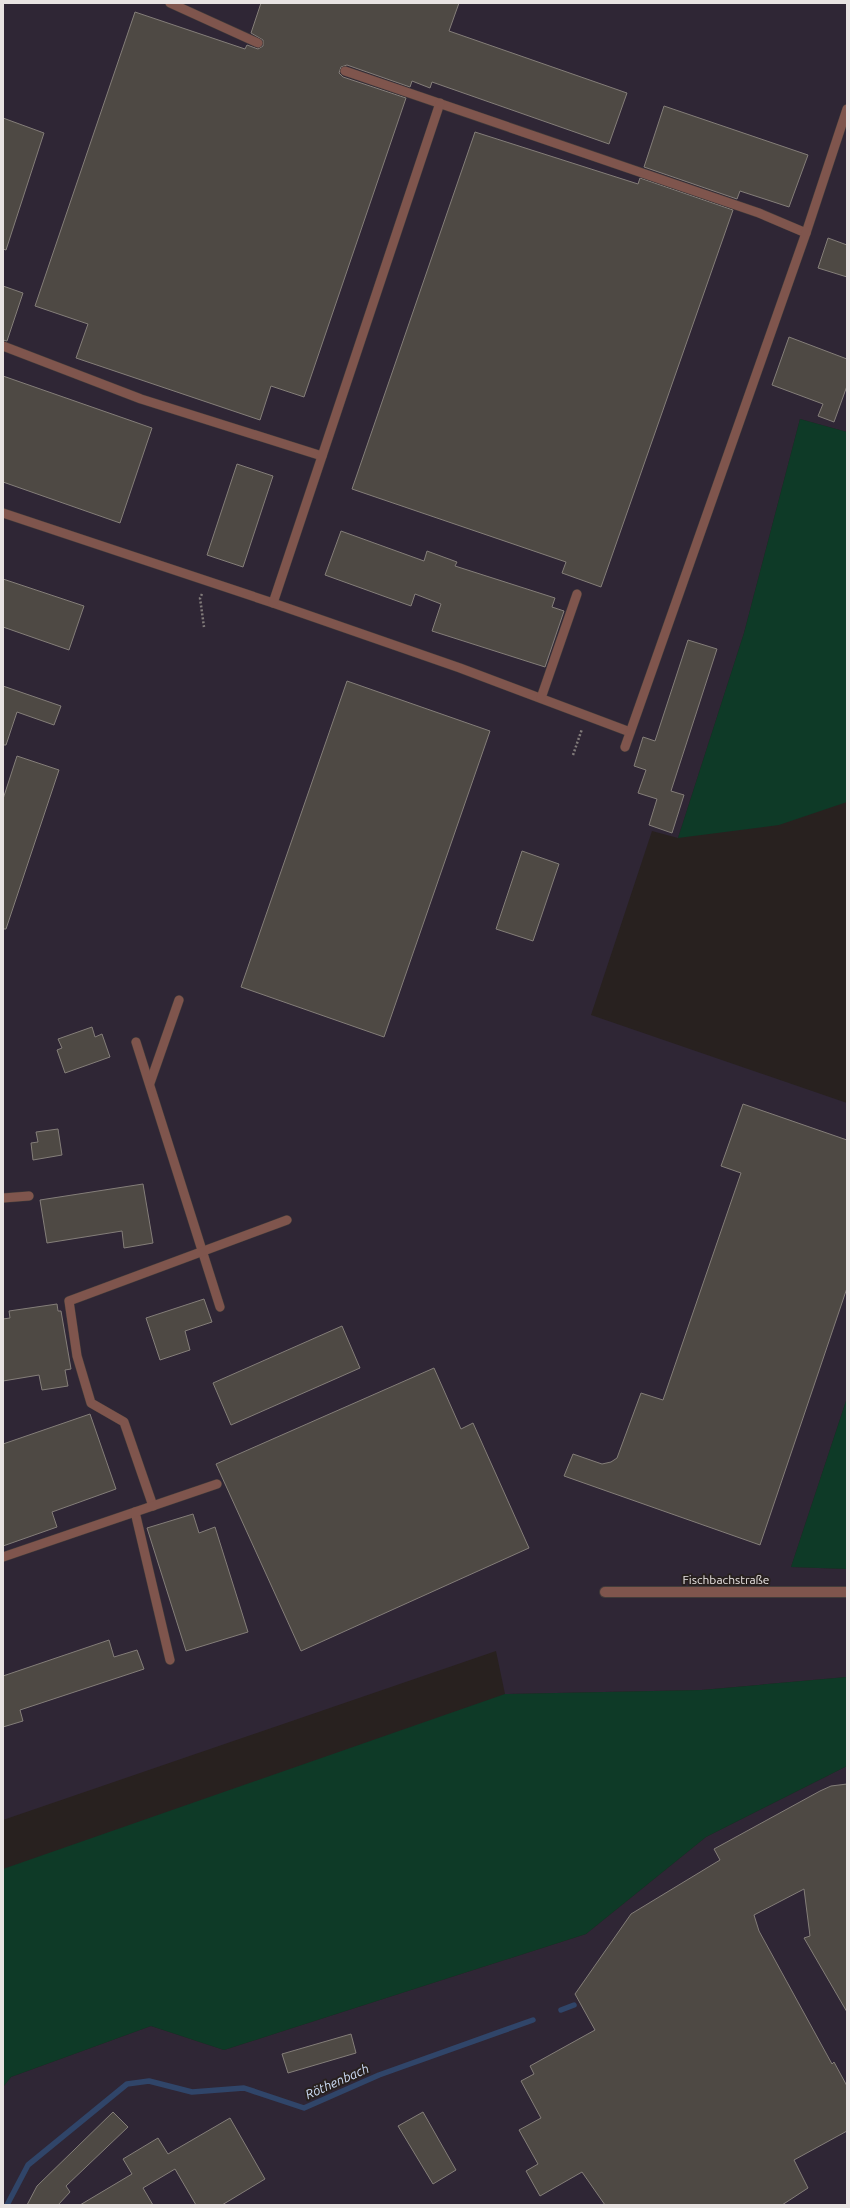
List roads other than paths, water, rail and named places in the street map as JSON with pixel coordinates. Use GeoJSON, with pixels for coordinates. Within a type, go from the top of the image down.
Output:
{"type":"FeatureCollection","features":[{"type":"Feature","properties":{"kind":"street","name":"Fischbachstraße"},"geometry":{"type":"LineString","coordinates":[[605,1592],[847,1592]]}},
{"type":"Feature","properties":{"kind":"lane"},"geometry":{"type":"LineString","coordinates":[[170,3],[258,43]]}},
{"type":"Feature","properties":{"kind":"lane"},"geometry":{"type":"LineString","coordinates":[[345,71],[759,213],[806,233]]}},
{"type":"Feature","properties":{"kind":"lane"},"geometry":{"type":"LineString","coordinates":[[273,603],[440,103]]}},
{"type":"Feature","properties":{"kind":"lane"},"geometry":{"type":"LineString","coordinates":[[625,747],[806,233],[847,109]]}},
{"type":"Feature","properties":{"kind":"lane"},"geometry":{"type":"LineString","coordinates":[[3,346],[141,399],[322,456]]}},
{"type":"Feature","properties":{"kind":"lane"},"geometry":{"type":"LineString","coordinates":[[3,514],[273,603],[541,698],[630,732]]}},
{"type":"Feature","properties":{"kind":"lane"},"geometry":{"type":"LineString","coordinates":[[541,698],[577,594]]}},
{"type":"Feature","properties":{"kind":"lane"},"geometry":{"type":"LineString","coordinates":[[150,1084],[179,1000]]}},
{"type":"Feature","properties":{"kind":"lane"},"geometry":{"type":"LineString","coordinates":[[136,1042],[220,1307]]}},
{"type":"Feature","properties":{"kind":"lane"},"geometry":{"type":"LineString","coordinates":[[3,1198],[29,1196]]}},
{"type":"Feature","properties":{"kind":"lane"},"geometry":{"type":"LineString","coordinates":[[153,1506],[124,1422],[91,1403],[77,1356],[69,1301],[287,1220]]}},
{"type":"Feature","properties":{"kind":"lane"},"geometry":{"type":"LineString","coordinates":[[3,1557],[217,1484]]}},
{"type":"Feature","properties":{"kind":"lane"},"geometry":{"type":"LineString","coordinates":[[135,1512],[170,1660]]}},
{"type":"Feature","properties":{"kind":"waterway","name":"Röthenbach"},"geometry":{"type":"LineString","coordinates":[[561,2010],[574,2005]]}},
{"type":"Feature","properties":{"kind":"waterway","name":"Röthenbach"},"geometry":{"type":"LineString","coordinates":[[7,2205],[28,2165],[127,2084],[149,2081],[192,2092],[244,2088],[304,2108],[379,2075],[533,2020]]}}]}
